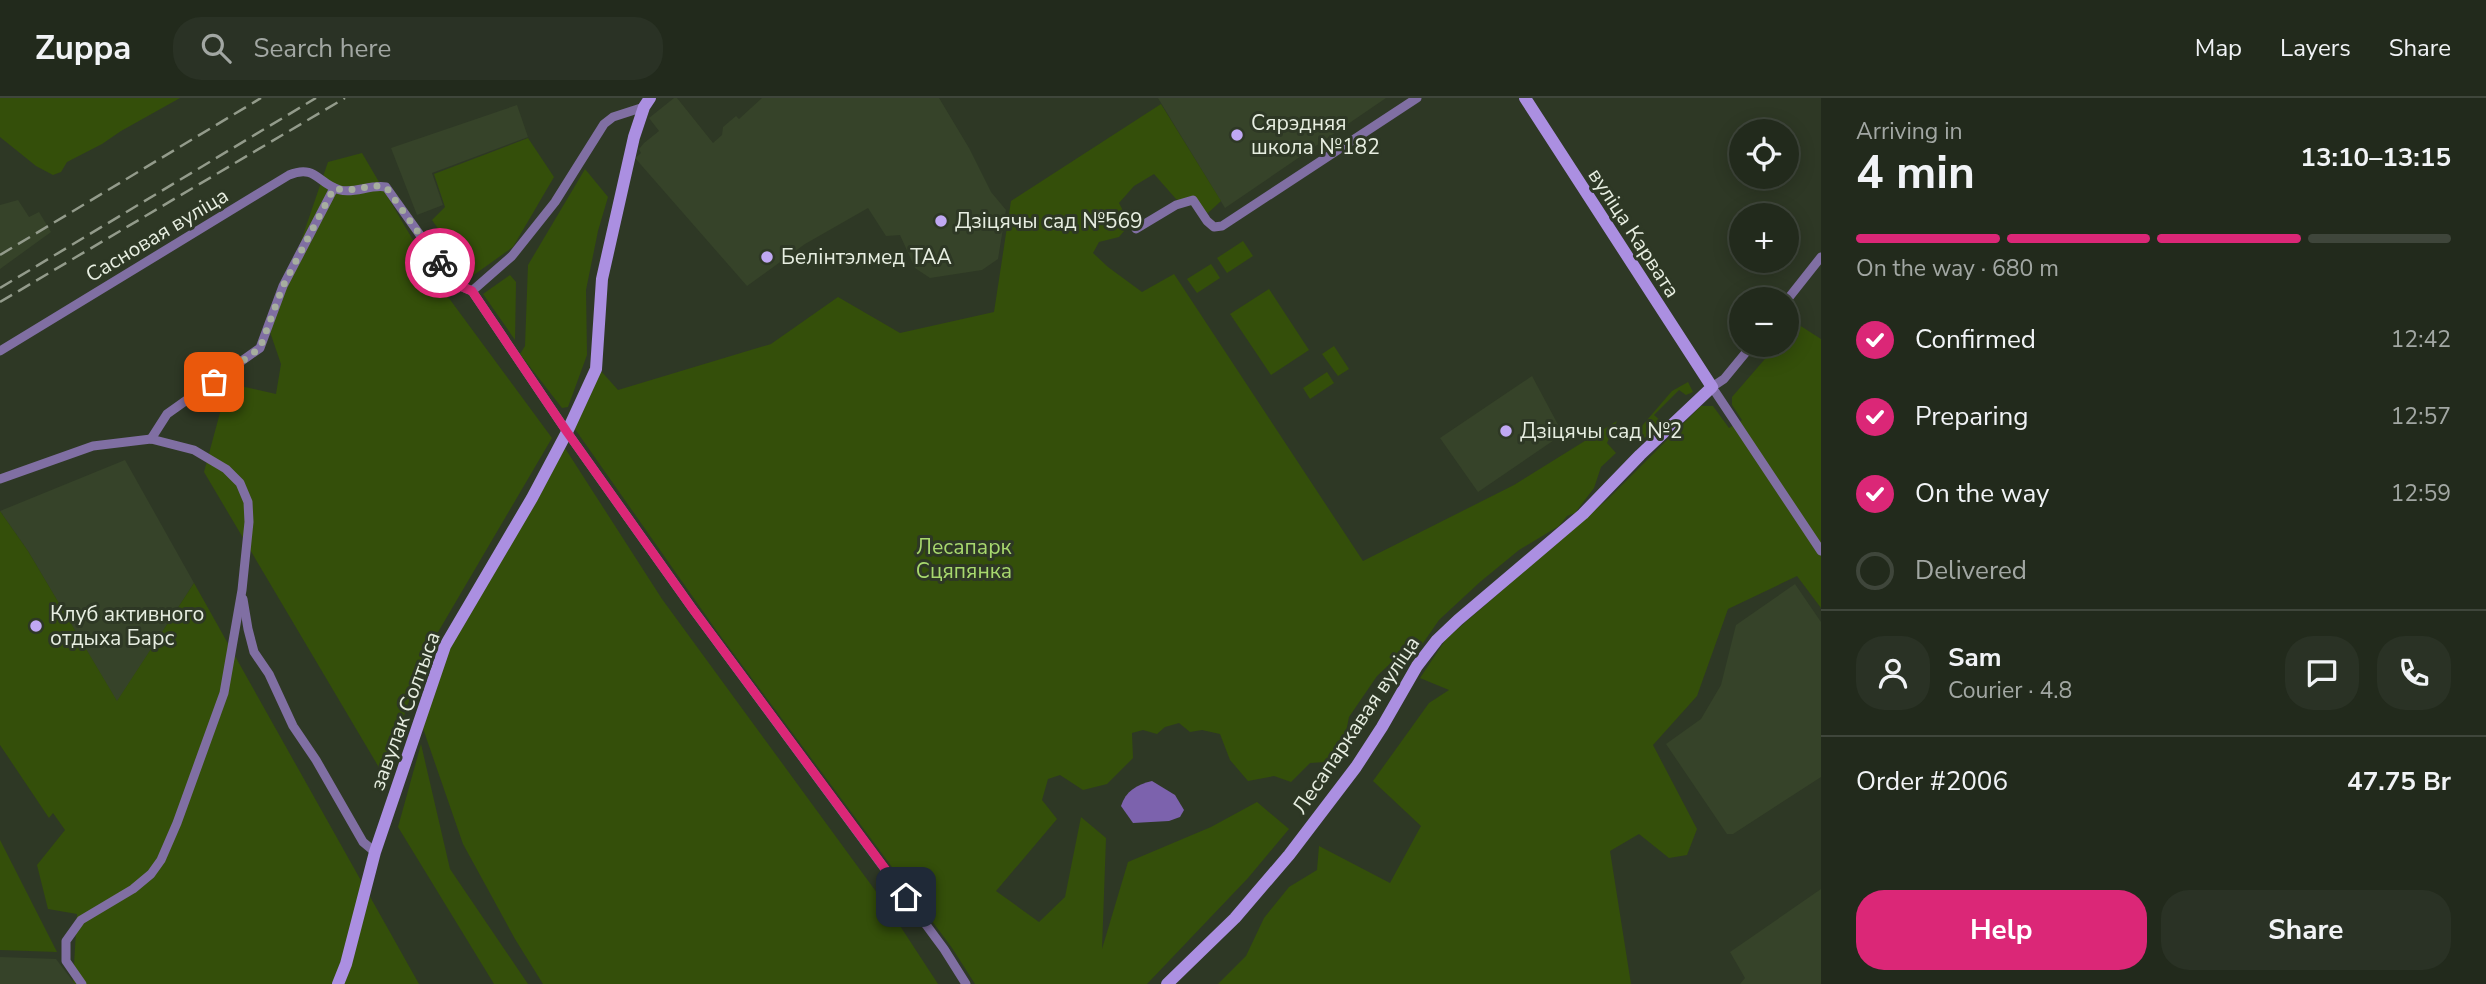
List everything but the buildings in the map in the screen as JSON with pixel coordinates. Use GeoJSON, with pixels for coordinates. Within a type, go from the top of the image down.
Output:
{"type":"FeatureCollection","features":[{"type":"Feature","properties":{"kind":"street"},"geometry":{"type":"LineString","coordinates":[[1136,229],[1176,205],[1193,200],[1207,221],[1214,227],[1222,226],[1417,98]]}},
{"type":"Feature","properties":{"kind":"street","name":"вуліца Карвата"},"geometry":{"type":"LineString","coordinates":[[1525,98],[1821,551]]}},
{"type":"Feature","properties":{"kind":"street"},"geometry":{"type":"LineString","coordinates":[[647,103],[613,117],[604,124],[555,202],[512,256],[472,291],[567,432],[692,608],[944,949],[966,984]]}},
{"type":"Feature","properties":{"kind":"street","name":"завулак Солтыса"},"geometry":{"type":"LineString","coordinates":[[338,984],[346,964],[375,852],[445,646],[532,498],[596,369],[601,279],[631,149],[647,103]]}},
{"type":"Feature","properties":{"kind":"street","name":"Сасновая вуліца"},"geometry":{"type":"LineString","coordinates":[[0,351],[298,171],[314,173],[334,188],[344,191],[386,187],[447,273],[458,285],[472,291]]}},
{"type":"Feature","properties":{"kind":"street"},"geometry":{"type":"LineString","coordinates":[[151,439],[167,414],[260,348],[283,286],[334,188]]}},
{"type":"Feature","properties":{"kind":"street"},"geometry":{"type":"LineString","coordinates":[[1797,287],[1821,257]]}},
{"type":"Feature","properties":{"kind":"street"},"geometry":{"type":"LineString","coordinates":[[1712,387],[1724,379],[1742,357]]}},
{"type":"Feature","properties":{"kind":"street","name":"Лесапаркавая вуліца"},"geometry":{"type":"LineString","coordinates":[[1167,984],[1235,918],[1289,855],[1356,767],[1417,666],[1437,640],[1583,514],[1712,387]]}},
{"type":"Feature","properties":{"kind":"street"},"geometry":{"type":"LineString","coordinates":[[0,479],[93,446],[151,439],[194,450],[226,469],[240,483],[248,502],[249,522],[242,590],[224,694],[161,860],[151,874],[81,920],[66,941],[66,961],[82,984]]}},
{"type":"Feature","properties":{"kind":"street"},"geometry":{"type":"LineString","coordinates":[[242,590],[254,652],[269,674],[293,726],[316,760],[363,842],[375,852]]}},
{"type":"Feature","properties":{"kind":"shaded area"},"geometry":{"type":"Polygon","coordinates":[[[677,98],[713,143],[722,135],[723,127],[736,116],[739,119],[762,98],[939,98],[991,192],[1006,210],[998,259],[982,270],[930,278],[915,268],[900,235],[886,236],[868,208],[805,244],[747,286],[635,158],[641,153],[639,149],[644,143],[659,131],[649,118],[677,98]]]}},
{"type":"Feature","properties":{"kind":"shaded area"},"geometry":{"type":"Polygon","coordinates":[[[1158,98],[1386,98],[1225,208],[1158,98]]]}},
{"type":"Feature","properties":{"kind":"shaded area"},"geometry":{"type":"Polygon","coordinates":[[[517,105],[528,137],[432,173],[443,205],[417,215],[391,148],[517,105]]]}},
{"type":"Feature","properties":{"kind":"shaded area"},"geometry":{"type":"Polygon","coordinates":[[[18,200],[29,217],[39,212],[51,232],[0,269],[0,205],[18,200]]]}},
{"type":"Feature","properties":{"kind":"shaded area","name":"Дзіцячы сад №2"},"geometry":{"type":"Polygon","coordinates":[[[1532,376],[1563,434],[1478,492],[1440,438],[1532,376]]]}},
{"type":"Feature","properties":{"kind":"shaded area"},"geometry":{"type":"Polygon","coordinates":[[[125,460],[194,583],[117,702],[28,551],[0,511],[125,460]]]}},
{"type":"Feature","properties":{"kind":"shaded area"},"geometry":{"type":"Polygon","coordinates":[[[1795,584],[1821,622],[1821,777],[1733,834],[1727,834],[1666,744],[1701,719],[1721,685],[1736,625],[1795,584]]]}},
{"type":"Feature","properties":{"kind":"shaded area"},"geometry":{"type":"Polygon","coordinates":[[[1152,781],[1175,795],[1184,810],[1180,817],[1169,821],[1133,823],[1121,806],[1123,801],[1132,789],[1152,781]]]}},
{"type":"Feature","properties":{"kind":"shaded area"},"geometry":{"type":"Polygon","coordinates":[[[1821,889],[1821,984],[1740,984],[1745,978],[1730,952],[1821,889]]]}},
{"type":"Feature","properties":{"kind":"shaded area"},"geometry":{"type":"Polygon","coordinates":[[[0,957],[56,959],[75,984],[0,984],[0,957]]]}},
{"type":"Feature","properties":{"kind":"green space"},"geometry":{"type":"Polygon","coordinates":[[[0,98],[180,98],[67,162],[61,172],[53,175],[36,166],[0,137],[0,98]]]}},
{"type":"Feature","properties":{"kind":"green space","name":"Лесапарк Сцяпянка"},"geometry":{"type":"Polygon","coordinates":[[[1161,104],[1221,201],[1208,213],[1176,199],[1154,174],[1134,186],[1119,203],[1130,224],[1119,237],[1099,242],[1093,253],[1142,292],[1174,274],[1363,561],[1514,485],[1617,421],[1607,443],[1616,453],[1601,467],[1594,488],[1575,513],[1519,550],[1480,582],[1439,620],[1410,662],[1396,658],[1377,676],[1349,717],[1340,761],[1310,763],[1291,782],[1274,776],[1248,781],[1230,760],[1220,734],[1202,730],[1190,732],[1179,723],[1165,727],[1157,734],[1143,730],[1132,733],[1133,758],[1107,784],[1083,790],[1060,775],[1048,779],[1042,800],[1057,819],[996,891],[1039,922],[1065,897],[1081,817],[1106,838],[1102,949],[1128,862],[1211,827],[1257,802],[1289,829],[1248,878],[1147,984],[975,984],[952,948],[716,630],[570,422],[593,362],[618,390],[771,344],[838,297],[900,333],[994,312],[1011,201],[1161,104]]]}},
{"type":"Feature","properties":{"kind":"green space"},"geometry":{"type":"Polygon","coordinates":[[[528,138],[554,177],[513,247],[471,277],[432,220],[445,207],[434,174],[528,138]]]}},
{"type":"Feature","properties":{"kind":"green space"},"geometry":{"type":"Polygon","coordinates":[[[362,153],[440,286],[552,438],[424,656],[384,776],[204,472],[228,383],[276,394],[281,364],[270,332],[328,162],[362,153]]]}},
{"type":"Feature","properties":{"kind":"green space"},"geometry":{"type":"Polygon","coordinates":[[[585,169],[608,197],[586,290],[587,355],[568,407],[562,408],[520,354],[525,346],[528,265],[585,169]]]}},
{"type":"Feature","properties":{"kind":"green space"},"geometry":{"type":"Polygon","coordinates":[[[1243,241],[1253,256],[1227,273],[1217,258],[1243,241]]]}},
{"type":"Feature","properties":{"kind":"green space"},"geometry":{"type":"Polygon","coordinates":[[[1211,264],[1220,278],[1197,293],[1187,279],[1211,264]]]}},
{"type":"Feature","properties":{"kind":"green space"},"geometry":{"type":"Polygon","coordinates":[[[510,275],[516,282],[515,340],[483,294],[510,275]]]}},
{"type":"Feature","properties":{"kind":"green space"},"geometry":{"type":"Polygon","coordinates":[[[1269,289],[1309,350],[1271,375],[1230,314],[1269,289]]]}},
{"type":"Feature","properties":{"kind":"green space"},"geometry":{"type":"Polygon","coordinates":[[[1799,325],[1821,339],[1821,608],[1797,576],[1728,609],[1697,696],[1653,745],[1697,829],[1687,855],[1669,858],[1639,834],[1610,851],[1631,984],[1218,984],[1246,956],[1264,918],[1289,887],[1317,870],[1319,846],[1390,883],[1421,826],[1373,781],[1429,703],[1449,690],[1420,678],[1446,639],[1610,497],[1701,406],[1713,406],[1729,428],[1742,420],[1732,405],[1732,397],[1767,357],[1799,357],[1799,325]]]}},
{"type":"Feature","properties":{"kind":"green space"},"geometry":{"type":"Polygon","coordinates":[[[1334,346],[1349,369],[1338,376],[1322,354],[1334,346]]]}},
{"type":"Feature","properties":{"kind":"green space"},"geometry":{"type":"Polygon","coordinates":[[[1327,372],[1334,383],[1310,399],[1303,388],[1327,372]]]}},
{"type":"Feature","properties":{"kind":"green space"},"geometry":{"type":"Polygon","coordinates":[[[1688,382],[1693,392],[1686,395],[1679,390],[1654,415],[1662,422],[1661,426],[1640,441],[1641,427],[1672,391],[1688,382]]]}},
{"type":"Feature","properties":{"kind":"green space"},"geometry":{"type":"Polygon","coordinates":[[[563,445],[662,599],[891,912],[938,984],[543,984],[463,844],[419,717],[440,665],[563,445]]]}},
{"type":"Feature","properties":{"kind":"green space"},"geometry":{"type":"Polygon","coordinates":[[[0,511],[28,551],[117,701],[194,583],[419,984],[73,982],[77,914],[48,909],[37,865],[65,830],[53,813],[49,818],[0,745],[0,511]]]}},
{"type":"Feature","properties":{"kind":"green space"},"geometry":{"type":"Polygon","coordinates":[[[421,744],[450,869],[528,984],[494,984],[398,827],[421,744]]]}},
{"type":"Feature","properties":{"kind":"green space"},"geometry":{"type":"Polygon","coordinates":[[[0,840],[57,952],[0,950],[0,840]]]}},
{"type":"Feature","properties":{"kind":"railway"},"geometry":{"type":"LineString","coordinates":[[0,255],[261,98]]}},
{"type":"Feature","properties":{"kind":"railway"},"geometry":{"type":"LineString","coordinates":[[0,288],[316,98]]}},
{"type":"Feature","properties":{"kind":"railway"},"geometry":{"type":"LineString","coordinates":[[0,302],[345,98]]}},
{"type":"Feature","properties":{"kind":"way so far"},"geometry":{"type":"LineString","coordinates":[[214,382],[260,348],[283,286],[334,188],[344,191],[386,187],[440,263]]}},
{"type":"Feature","properties":{"kind":"place","name":"Сярэдняя школа №182"},"geometry":{"type":"Point","coordinates":[1237,135]}},
{"type":"Feature","properties":{"kind":"place","name":"Дзіцячы сад №569"},"geometry":{"type":"Point","coordinates":[941,221]}},
{"type":"Feature","properties":{"kind":"place","name":"Белінтэлмед ТАА"},"geometry":{"type":"Point","coordinates":[767,257]}},
{"type":"Feature","properties":{"kind":"place","name":"Дзіцячы сад №2"},"geometry":{"type":"Point","coordinates":[1506,431]}},
{"type":"Feature","properties":{"kind":"place","name":"Клуб активного отдыха Барс"},"geometry":{"type":"Point","coordinates":[36,626]}},
{"type":"Feature","properties":{"kind":"route"},"geometry":{"type":"LineString","coordinates":[[440,263],[458,285],[472,291],[567,432],[692,608],[906,897]]}}]}
